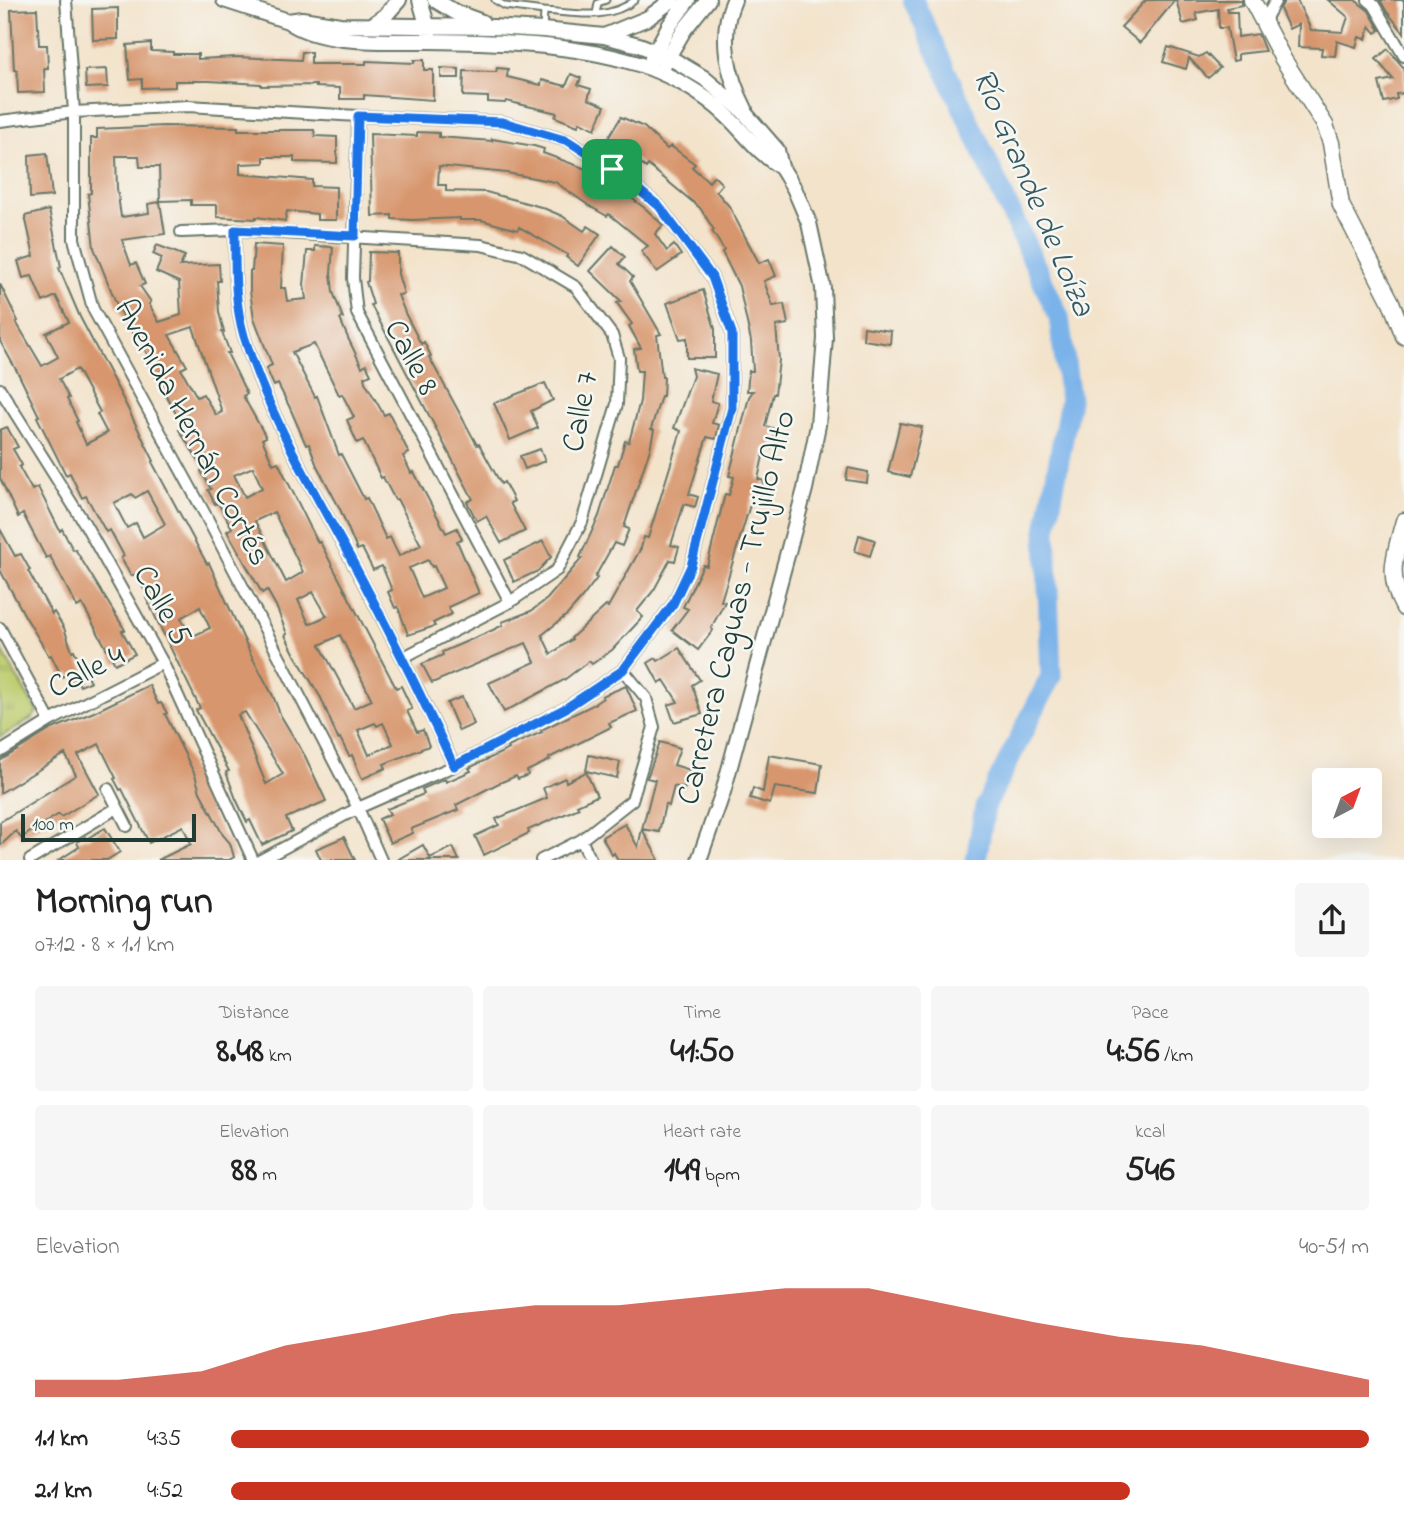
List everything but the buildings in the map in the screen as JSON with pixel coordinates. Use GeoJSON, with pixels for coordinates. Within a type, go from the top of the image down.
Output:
{"type":"FeatureCollection","features":[{"type":"Feature","properties":{"kind":"main road"},"geometry":{"type":"LineString","coordinates":[[1252,0],[1283,59],[1325,125],[1331,143],[1341,205],[1391,302],[1404,335]]}},
{"type":"Feature","properties":{"kind":"main road"},"geometry":{"type":"LineString","coordinates":[[1404,521],[1392,580],[1395,593],[1404,608]]}},
{"type":"Feature","properties":{"kind":"street","name":"Avenida Hernán Cortés"},"geometry":{"type":"LineString","coordinates":[[66,0],[74,112],[74,239],[93,309],[206,516],[358,808],[381,860]]}},
{"type":"Feature","properties":{"kind":"street"},"geometry":{"type":"LineString","coordinates":[[224,0],[288,21]]}},
{"type":"Feature","properties":{"kind":"street"},"geometry":{"type":"LineString","coordinates":[[372,25],[385,16],[399,0]]}},
{"type":"Feature","properties":{"kind":"street"},"geometry":{"type":"LineString","coordinates":[[421,0],[430,41]]}},
{"type":"Feature","properties":{"kind":"street"},"geometry":{"type":"LineString","coordinates":[[435,0],[455,12],[493,27]]}},
{"type":"Feature","properties":{"kind":"street"},"geometry":{"type":"LineString","coordinates":[[604,36],[648,18],[672,0]]}},
{"type":"Feature","properties":{"kind":"street"},"geometry":{"type":"LineString","coordinates":[[654,69],[668,26],[688,0]]}},
{"type":"Feature","properties":{"kind":"street"},"geometry":{"type":"LineString","coordinates":[[661,53],[708,0]]}},
{"type":"Feature","properties":{"kind":"street"},"geometry":{"type":"LineString","coordinates":[[734,0],[727,26],[728,65],[739,96],[753,122]]}},
{"type":"Feature","properties":{"kind":"street"},"geometry":{"type":"LineString","coordinates":[[1266,27],[1267,16],[1276,0]]}},
{"type":"Feature","properties":{"kind":"street"},"geometry":{"type":"LineString","coordinates":[[1368,0],[1374,5],[1404,56]]}},
{"type":"Feature","properties":{"kind":"street","name":"Carretera Caguas - Trujillo Alto"},"geometry":{"type":"LineString","coordinates":[[288,21],[302,19],[340,25],[493,27],[604,36],[661,53],[704,78],[753,122],[777,149],[781,167],[794,188],[808,223],[823,288],[825,338],[818,425],[804,489],[723,792],[699,860]]}},
{"type":"Feature","properties":{"kind":"street","name":"Carretera Caguas - Trujillo Alto"},"geometry":{"type":"LineString","coordinates":[[288,21],[298,29],[343,38],[563,49],[601,54],[654,69],[696,92],[724,114],[766,158],[781,167]]}},
{"type":"Feature","properties":{"kind":"street"},"geometry":{"type":"LineString","coordinates":[[0,121],[74,112],[188,106],[503,122],[568,141],[612,169],[659,206],[712,277],[732,333],[732,408],[691,566],[673,604],[623,670],[566,708],[454,766],[358,808],[261,860]]}},
{"type":"Feature","properties":{"kind":"street","name":"Calle 8"},"geometry":{"type":"LineString","coordinates":[[358,116],[354,278],[357,313],[510,602]]}},
{"type":"Feature","properties":{"kind":"street"},"geometry":{"type":"LineString","coordinates":[[235,230],[236,294],[244,334],[264,390],[312,487],[404,657],[454,766]]}},
{"type":"Feature","properties":{"kind":"street","name":"Calle 7"},"geometry":{"type":"LineString","coordinates":[[181,232],[235,230],[481,245],[522,255],[576,288],[612,335],[619,358],[617,404],[582,522],[557,570],[510,602],[404,657]]}},
{"type":"Feature","properties":{"kind":"street","name":"Calle 5"},"geometry":{"type":"LineString","coordinates":[[0,389],[85,524],[163,663],[253,860]]}},
{"type":"Feature","properties":{"kind":"street"},"geometry":{"type":"LineString","coordinates":[[0,628],[50,721]]}},
{"type":"Feature","properties":{"kind":"street","name":"Calle 4"},"geometry":{"type":"LineString","coordinates":[[0,752],[50,721],[163,663]]}},
{"type":"Feature","properties":{"kind":"street"},"geometry":{"type":"LineString","coordinates":[[541,860],[581,840],[632,800],[654,727],[646,698],[623,670]]}},
{"type":"Feature","properties":{"kind":"street"},"geometry":{"type":"LineString","coordinates":[[108,789],[127,826]]}},
{"type":"Feature","properties":{"kind":"street"},"geometry":{"type":"LineString","coordinates":[[30,860],[117,808]]}},
{"type":"Feature","properties":{"kind":"street"},"geometry":{"type":"LineString","coordinates":[[581,840],[591,860]]}},
{"type":"Feature","properties":{"kind":"lane"},"geometry":{"type":"LineString","coordinates":[[495,0],[505,6],[596,14],[614,12],[635,0]]}},
{"type":"Feature","properties":{"kind":"lane"},"geometry":{"type":"LineString","coordinates":[[596,14],[599,1],[606,0]]}},
{"type":"Feature","properties":{"kind":"lane"},"geometry":{"type":"LineString","coordinates":[[543,30],[544,10]]}},
{"type":"Feature","properties":{"kind":"green space"},"geometry":{"type":"Polygon","coordinates":[[[0,647],[37,712],[31,719],[0,737],[0,647]]]}},
{"type":"Feature","properties":{"kind":"waterway","name":"Río Grande de Loíza"},"geometry":{"type":"LineString","coordinates":[[913,0],[1059,317],[1070,400],[1046,531],[1051,676],[985,807],[976,860]]}},
{"type":"Feature","properties":{"kind":"route"},"geometry":{"type":"LineString","coordinates":[[358,116],[503,122],[568,141],[612,169],[659,206],[712,277],[732,333],[732,408],[691,566],[673,604],[623,670],[566,708],[454,766],[404,657],[312,487],[264,390],[244,334],[236,294],[235,230],[355,236],[358,116]]}}]}
